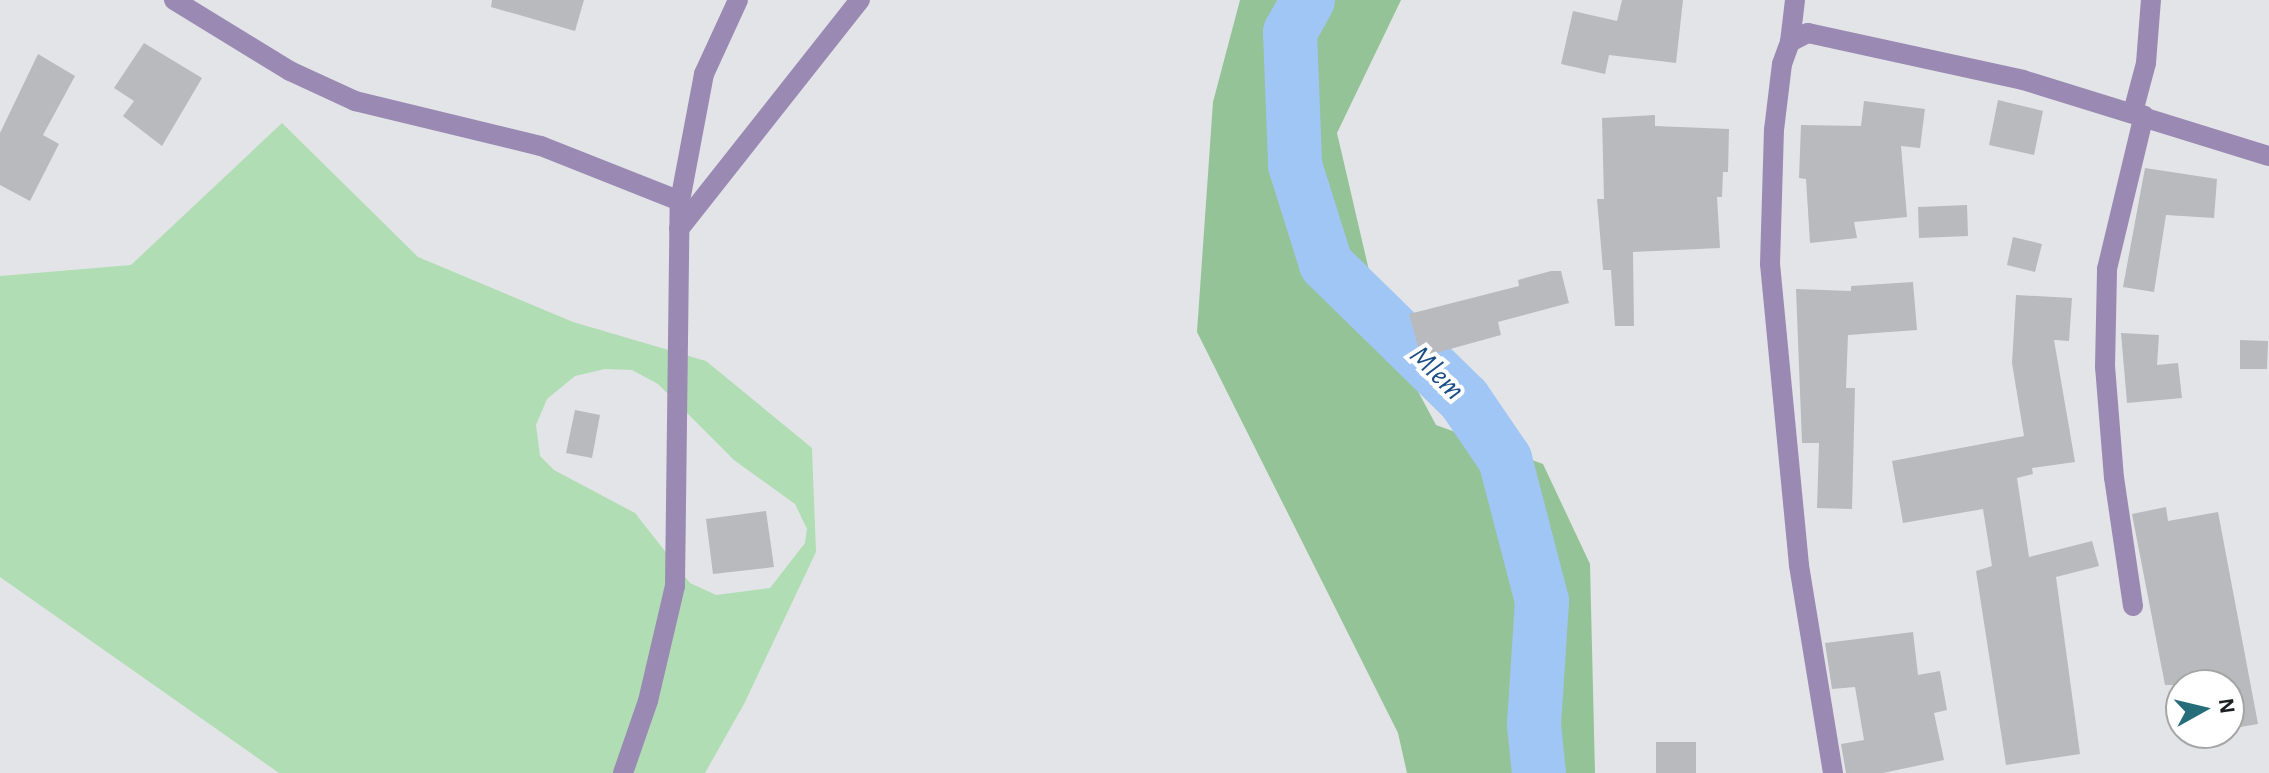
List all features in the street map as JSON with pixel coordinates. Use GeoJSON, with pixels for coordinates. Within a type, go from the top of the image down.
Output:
{"type":"FeatureCollection","features":[{"type":"Feature","properties":{"kind":"street"},"geometry":{"type":"LineString","coordinates":[[174,0],[290,71],[355,101],[541,146],[680,201]]}},
{"type":"Feature","properties":{"kind":"street"},"geometry":{"type":"LineString","coordinates":[[623,773],[648,701],[675,586],[680,201],[704,74],[738,0]]}},
{"type":"Feature","properties":{"kind":"street"},"geometry":{"type":"LineString","coordinates":[[679,229],[860,0]]}},
{"type":"Feature","properties":{"kind":"street"},"geometry":{"type":"LineString","coordinates":[[1795,0],[1790,42],[1782,64],[1774,130],[1770,264],[1799,565],[1833,773]]}},
{"type":"Feature","properties":{"kind":"street"},"geometry":{"type":"LineString","coordinates":[[2133,606],[2114,478],[2106,311],[2107,269],[2138,114],[2151,0]]}},
{"type":"Feature","properties":{"kind":"street"},"geometry":{"type":"LineString","coordinates":[[1790,42],[1808,33],[1850,40],[2138,114],[2269,156]]}},
{"type":"Feature","properties":{"kind":"green space"},"geometry":{"type":"Polygon","coordinates":[[[1240,0],[1401,0],[1337,133],[1381,322],[1436,425],[1543,464],[1590,564],[1595,773],[1407,773],[1398,733],[1197,332],[1213,102],[1240,0]]]}},
{"type":"Feature","properties":{"kind":"green space"},"geometry":{"type":"Polygon","coordinates":[[[282,123],[418,257],[573,322],[706,361],[812,448],[816,552],[744,704],[705,773],[279,773],[0,577],[0,276],[131,265],[282,123]],[[605,369],[575,376],[547,399],[536,425],[540,456],[554,470],[635,513],[690,583],[716,595],[770,588],[805,543],[807,529],[795,504],[734,460],[658,384],[632,370],[605,369]]]}},
{"type":"Feature","properties":{"kind":"building"},"geometry":{"type":"Polygon","coordinates":[[[492,0],[584,0],[575,31],[491,7],[492,0]]]}},
{"type":"Feature","properties":{"kind":"building"},"geometry":{"type":"Polygon","coordinates":[[[1622,0],[1683,0],[1676,63],[1609,55],[1605,74],[1561,64],[1573,11],[1617,21],[1622,0]]]}},
{"type":"Feature","properties":{"kind":"building"},"geometry":{"type":"Polygon","coordinates":[[[144,43],[202,78],[162,146],[123,116],[134,101],[114,88],[144,43]]]}},
{"type":"Feature","properties":{"kind":"building"},"geometry":{"type":"Polygon","coordinates":[[[38,54],[75,76],[43,135],[59,144],[30,201],[0,185],[0,133],[38,54]]]}},
{"type":"Feature","properties":{"kind":"building"},"geometry":{"type":"Polygon","coordinates":[[[1998,100],[2043,111],[2034,155],[1989,145],[1998,100]]]}},
{"type":"Feature","properties":{"kind":"building"},"geometry":{"type":"Polygon","coordinates":[[[1864,101],[1925,109],[1920,148],[1901,146],[1907,217],[1854,222],[1857,238],[1810,243],[1806,179],[1799,178],[1801,125],[1861,126],[1864,101]]]}},
{"type":"Feature","properties":{"kind":"building"},"geometry":{"type":"Polygon","coordinates":[[[1655,115],[1655,126],[1729,129],[1728,172],[1723,172],[1722,197],[1717,197],[1720,248],[1633,252],[1634,326],[1615,326],[1611,270],[1603,270],[1597,199],[1604,199],[1602,118],[1655,115]]]}},
{"type":"Feature","properties":{"kind":"building"},"geometry":{"type":"Polygon","coordinates":[[[2145,168],[2217,179],[2214,218],[2166,215],[2154,292],[2123,287],[2145,168]]]}},
{"type":"Feature","properties":{"kind":"building"},"geometry":{"type":"Polygon","coordinates":[[[1967,205],[1968,236],[1919,238],[1918,207],[1967,205]]]}},
{"type":"Feature","properties":{"kind":"building"},"geometry":{"type":"Polygon","coordinates":[[[2013,237],[2042,244],[2035,272],[2007,265],[2013,237]]]}},
{"type":"Feature","properties":{"kind":"building"},"geometry":{"type":"Polygon","coordinates":[[[1561,271],[1569,303],[1498,322],[1501,335],[1421,357],[1409,314],[1519,286],[1518,280],[1561,271]]]}},
{"type":"Feature","properties":{"kind":"building"},"geometry":{"type":"Polygon","coordinates":[[[1913,282],[1917,330],[1848,335],[1846,388],[1855,388],[1852,509],[1817,508],[1819,443],[1802,443],[1796,289],[1851,291],[1851,286],[1913,282]]]}},
{"type":"Feature","properties":{"kind":"building"},"geometry":{"type":"Polygon","coordinates":[[[2016,295],[2072,298],[2069,341],[2054,340],[2075,462],[2032,468],[2033,474],[2017,478],[2029,557],[2092,541],[2099,566],[2056,577],[2080,754],[2006,765],[1976,571],[1992,566],[1983,509],[1903,523],[1892,461],[2024,436],[2012,363],[2016,295]]]}},
{"type":"Feature","properties":{"kind":"building"},"geometry":{"type":"Polygon","coordinates":[[[2121,333],[2159,335],[2157,365],[2178,363],[2182,398],[2127,403],[2121,333]]]}},
{"type":"Feature","properties":{"kind":"building"},"geometry":{"type":"Polygon","coordinates":[[[2240,340],[2268,341],[2267,369],[2240,369],[2240,340]]]}},
{"type":"Feature","properties":{"kind":"building"},"geometry":{"type":"Polygon","coordinates":[[[575,410],[600,415],[592,458],[566,453],[575,410]]]}},
{"type":"Feature","properties":{"kind":"building"},"geometry":{"type":"Polygon","coordinates":[[[2166,507],[2168,521],[2218,512],[2258,724],[2245,726],[2245,669],[2165,669],[2165,685],[2132,514],[2166,507]]]}},
{"type":"Feature","properties":{"kind":"building"},"geometry":{"type":"Polygon","coordinates":[[[766,511],[774,567],[713,574],[706,519],[766,511]]]}},
{"type":"Feature","properties":{"kind":"building"},"geometry":{"type":"Polygon","coordinates":[[[1913,632],[1918,675],[1940,671],[1947,710],[1934,713],[1944,760],[1883,773],[1846,773],[1841,744],[1864,740],[1855,687],[1832,689],[1825,643],[1913,632]]]}},
{"type":"Feature","properties":{"kind":"building"},"geometry":{"type":"Polygon","coordinates":[[[1656,742],[1696,742],[1696,773],[1656,773],[1656,742]]]}},
{"type":"Feature","properties":{"kind":"waterway","name":"Mlem"},"geometry":{"type":"LineString","coordinates":[[1308,0],[1290,32],[1295,165],[1326,264],[1464,399],[1505,459],[1542,601],[1534,725],[1539,773]]}}]}
